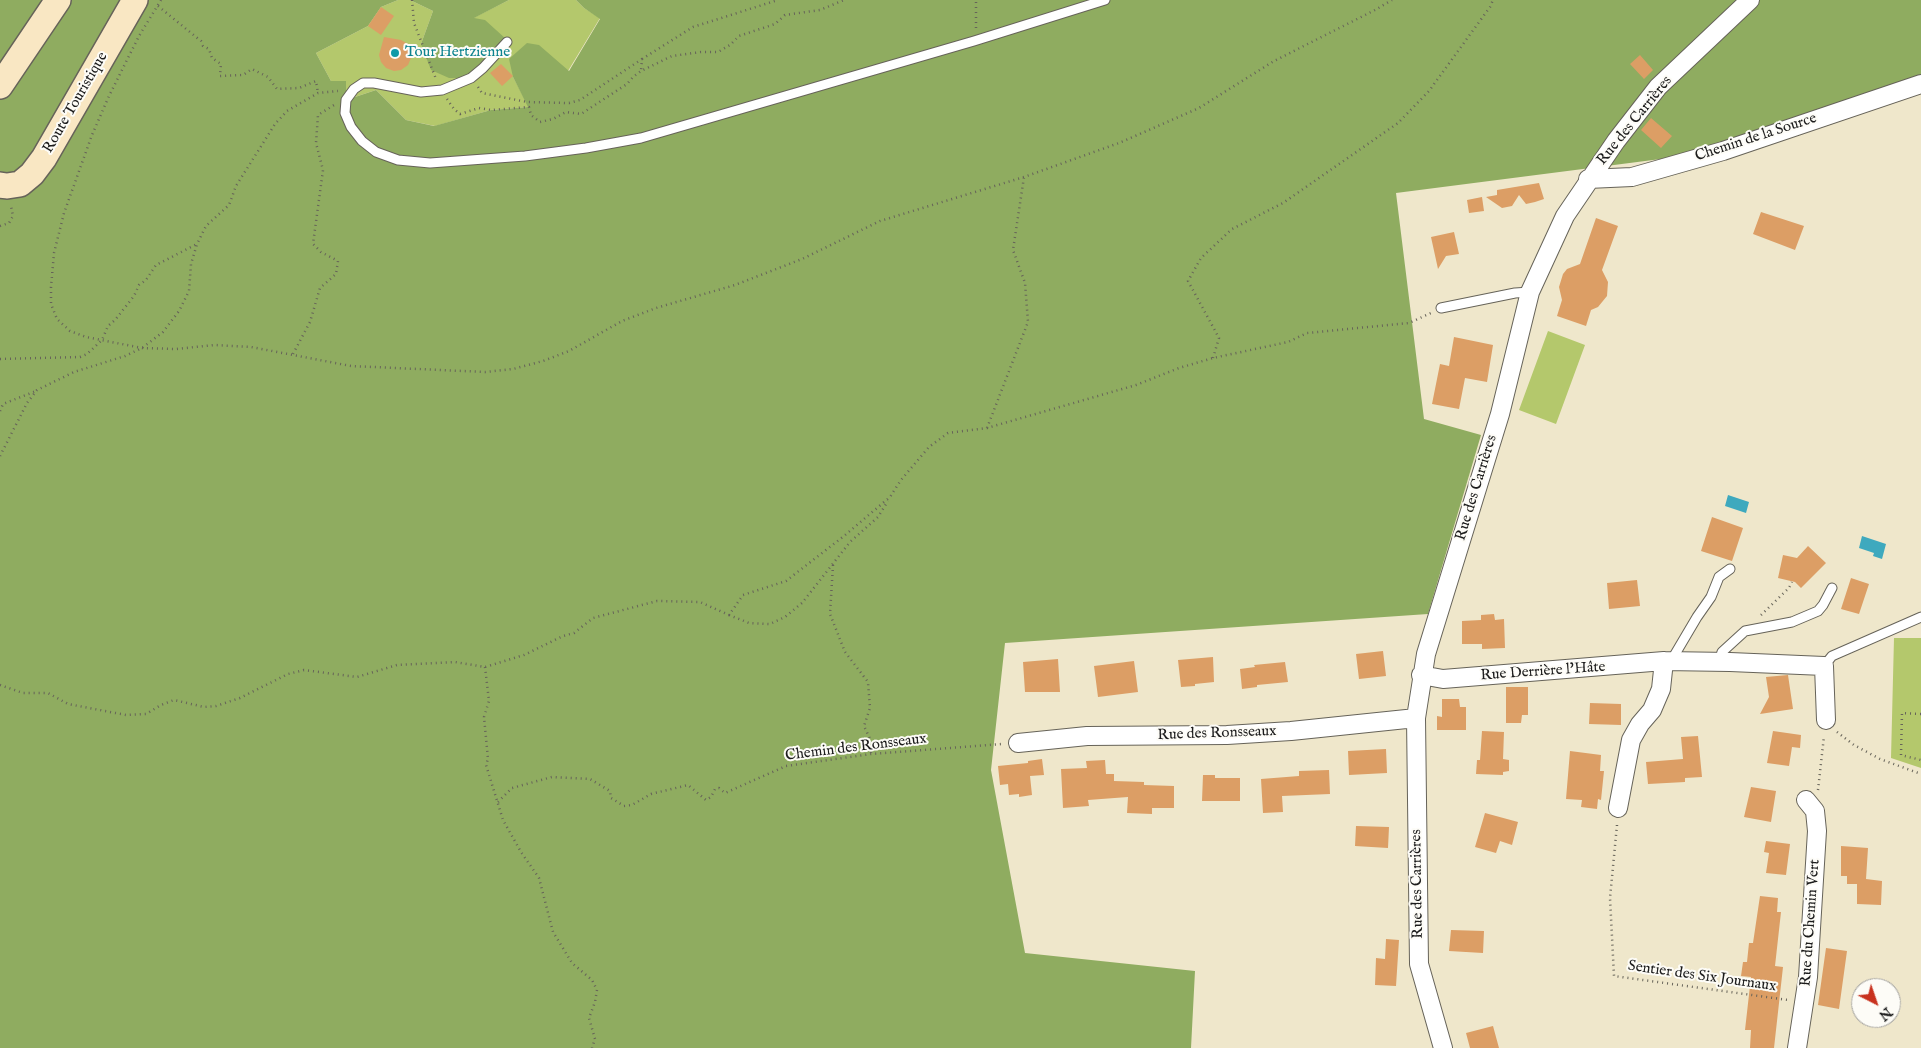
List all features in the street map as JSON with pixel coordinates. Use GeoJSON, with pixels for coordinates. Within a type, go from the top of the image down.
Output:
{"type":"FeatureCollection","features":[{"type":"Feature","properties":{"kind":"street"},"geometry":{"type":"LineString","coordinates":[[0,86],[58,0]]}},
{"type":"Feature","properties":{"kind":"street","name":"Rue des Carrières"},"geometry":{"type":"LineString","coordinates":[[1443,1048],[1419,964],[1416,718],[1422,675],[1429,645],[1500,414],[1530,292],[1565,216],[1588,179],[1658,87],[1750,0]]}},
{"type":"Feature","properties":{"kind":"street","name":"Route Touristique"},"geometry":{"type":"LineString","coordinates":[[0,185],[20,184],[32,174],[146,3]]}},
{"type":"Feature","properties":{"kind":"street","name":"Chemin de la Source"},"geometry":{"type":"LineString","coordinates":[[1588,179],[1632,177],[1696,159],[1921,84]]}},
{"type":"Feature","properties":{"kind":"street"},"geometry":{"type":"LineString","coordinates":[[1618,808],[1631,740],[1640,724],[1652,710],[1661,689],[1667,661]]}},
{"type":"Feature","properties":{"kind":"street","name":"Rue Derrière l'Hâte"},"geometry":{"type":"LineString","coordinates":[[1422,675],[1443,679],[1667,661],[1824,666]]}},
{"type":"Feature","properties":{"kind":"street"},"geometry":{"type":"LineString","coordinates":[[1824,666],[1826,720]]}},
{"type":"Feature","properties":{"kind":"street","name":"Rue des Ronsseaux"},"geometry":{"type":"LineString","coordinates":[[1018,743],[1087,736],[1227,735],[1291,731],[1416,718]]}},
{"type":"Feature","properties":{"kind":"street","name":"Rue du Chemin Vert"},"geometry":{"type":"LineString","coordinates":[[1797,1048],[1805,1002],[1817,832],[1811,806]]}},
{"type":"Feature","properties":{"kind":"lane"},"geometry":{"type":"LineString","coordinates":[[507,42],[471,78],[442,90],[421,92],[374,83],[363,83],[354,89],[346,100],[345,114],[351,127],[362,141],[376,152],[398,160],[430,163],[526,156],[586,148],[641,138],[974,41],[1105,0]]}},
{"type":"Feature","properties":{"kind":"lane"},"geometry":{"type":"LineString","coordinates":[[1441,308],[1530,292]]}},
{"type":"Feature","properties":{"kind":"lane"},"geometry":{"type":"LineString","coordinates":[[1667,661],[1711,597],[1719,577],[1730,569]]}},
{"type":"Feature","properties":{"kind":"lane"},"geometry":{"type":"LineString","coordinates":[[1719,662],[1722,652],[1745,631],[1792,622],[1818,611],[1824,605],[1832,588]]}},
{"type":"Feature","properties":{"kind":"lane"},"geometry":{"type":"LineString","coordinates":[[1824,666],[1832,656],[1921,617]]}},
{"type":"Feature","properties":{"kind":"path"},"geometry":{"type":"LineString","coordinates":[[146,3],[161,0]]}},
{"type":"Feature","properties":{"kind":"path"},"geometry":{"type":"LineString","coordinates":[[412,0],[414,23],[431,70],[454,109],[460,114],[479,108],[491,110],[529,107]]}},
{"type":"Feature","properties":{"kind":"path"},"geometry":{"type":"LineString","coordinates":[[471,78],[482,93],[528,102],[569,103],[580,100],[693,27],[778,0]]}},
{"type":"Feature","properties":{"kind":"path"},"geometry":{"type":"LineString","coordinates":[[528,102],[531,115],[540,122],[553,119],[566,112],[581,114],[627,84],[633,76],[672,56],[718,52],[730,45],[739,36],[775,24],[785,16],[820,10],[844,0]]}},
{"type":"Feature","properties":{"kind":"path"},"geometry":{"type":"LineString","coordinates":[[974,41],[977,20],[976,0]]}},
{"type":"Feature","properties":{"kind":"path"},"geometry":{"type":"LineString","coordinates":[[146,3],[139,36],[92,135],[64,213],[54,252],[51,304],[57,320],[70,331],[86,337],[142,348],[176,350],[216,345],[251,347],[351,366],[484,372],[514,369],[543,361],[622,321],[656,308],[735,285],[802,258],[880,221],[1024,178],[1119,143],[1199,108],[1274,61],[1392,0]]}},
{"type":"Feature","properties":{"kind":"path"},"geometry":{"type":"LineString","coordinates":[[1212,358],[1219,338],[1188,281],[1201,258],[1232,229],[1283,203],[1398,123],[1429,91],[1490,7],[1493,0]]}},
{"type":"Feature","properties":{"kind":"path"},"geometry":{"type":"LineString","coordinates":[[0,411],[3,404],[74,372],[126,356],[142,348],[163,332],[179,311],[189,291],[191,264],[197,244],[206,226],[229,205],[236,186],[274,124],[287,111],[318,93],[316,80],[299,88],[277,89],[268,77],[252,70],[243,75],[220,76],[221,64],[212,58],[209,49],[203,46],[201,41],[146,3]]}},
{"type":"Feature","properties":{"kind":"path"},"geometry":{"type":"LineString","coordinates":[[641,71],[642,59]]}},
{"type":"Feature","properties":{"kind":"path"},"geometry":{"type":"LineString","coordinates":[[293,354],[310,322],[320,288],[336,274],[338,261],[321,252],[313,244],[323,170],[316,143],[318,115],[337,103],[346,100]]}},
{"type":"Feature","properties":{"kind":"path"},"geometry":{"type":"LineString","coordinates":[[987,428],[1028,322],[1024,283],[1013,250],[1024,178]]}},
{"type":"Feature","properties":{"kind":"path"},"geometry":{"type":"LineString","coordinates":[[0,359],[80,357],[87,354],[102,340],[108,326],[134,296],[139,285],[146,280],[156,265],[197,244]]}},
{"type":"Feature","properties":{"kind":"path"},"geometry":{"type":"LineString","coordinates":[[0,685],[23,693],[48,694],[68,704],[126,715],[146,714],[174,700],[204,707],[216,706],[240,698],[288,674],[304,670],[358,677],[397,665],[455,662],[485,667],[524,655],[563,636],[574,633],[593,618],[657,601],[700,602],[749,623],[770,624],[785,618],[802,603],[850,542],[878,518],[900,480],[929,447],[948,433],[987,428],[1136,384],[1178,368],[1212,358],[1288,342],[1306,333],[1409,323],[1441,308]]}},
{"type":"Feature","properties":{"kind":"path"},"geometry":{"type":"LineString","coordinates":[[0,456],[27,403],[37,390]]}},
{"type":"Feature","properties":{"kind":"path"},"geometry":{"type":"LineString","coordinates":[[729,615],[743,595],[786,581],[890,497]]}},
{"type":"Feature","properties":{"kind":"path"},"geometry":{"type":"LineString","coordinates":[[833,563],[830,614],[845,652],[868,682],[870,708],[864,726],[871,741],[871,754]]}},
{"type":"Feature","properties":{"kind":"path"},"geometry":{"type":"LineString","coordinates":[[1745,631],[1789,588],[1792,582]]}},
{"type":"Feature","properties":{"kind":"path"},"geometry":{"type":"LineString","coordinates":[[485,667],[489,701],[484,717],[488,759],[486,766],[508,828],[521,852],[539,878],[552,932],[572,963],[592,980],[597,990],[589,1018],[595,1039],[592,1048]]}},
{"type":"Feature","properties":{"kind":"path"},"geometry":{"type":"LineString","coordinates":[[1921,714],[1902,713],[1901,755],[1921,760]]}},
{"type":"Feature","properties":{"kind":"path"},"geometry":{"type":"LineString","coordinates":[[1826,720],[1854,745],[1880,759],[1921,774]]}},
{"type":"Feature","properties":{"kind":"path"},"geometry":{"type":"LineString","coordinates":[[1811,806],[1826,720]]}},
{"type":"Feature","properties":{"kind":"path","name":"Chemin des Ronsseaux"},"geometry":{"type":"LineString","coordinates":[[498,802],[512,788],[552,777],[590,779],[610,791],[611,798],[624,806],[632,805],[651,794],[688,786],[706,800],[712,798],[714,789],[719,788],[725,793],[786,766],[871,754],[1018,743]]}},
{"type":"Feature","properties":{"kind":"path","name":"Sentier des Six Journaux"},"geometry":{"type":"LineString","coordinates":[[1618,808],[1610,898],[1614,976],[1805,1002]]}},
{"type":"Feature","properties":{"kind":"green space"},"geometry":{"type":"Polygon","coordinates":[[[0,0],[398,0],[381,7],[368,26],[316,53],[331,81],[346,81],[346,100],[376,90],[406,120],[434,126],[491,110],[528,107],[513,77],[509,59],[527,43],[539,45],[569,71],[600,19],[576,0],[1921,0],[1921,84],[1723,151],[1396,193],[1424,419],[1481,435],[1428,614],[1005,643],[991,770],[1025,953],[1195,971],[1191,1048],[0,1048],[0,0]]]}},
{"type":"Feature","properties":{"kind":"green space"},"geometry":{"type":"Polygon","coordinates":[[[398,0],[410,0],[433,11],[421,44],[509,0],[576,0],[584,8],[600,18],[568,71],[513,77],[529,107],[491,110],[435,126],[406,120],[376,90],[346,100],[331,81],[316,53],[368,26],[381,7],[398,0]]]}},
{"type":"Feature","properties":{"kind":"green space"},"geometry":{"type":"Polygon","coordinates":[[[410,0],[509,0],[474,18],[485,20],[506,39],[471,78],[449,78],[431,70],[421,44],[433,11],[410,0]]]}},
{"type":"Feature","properties":{"kind":"green space"},"geometry":{"type":"Polygon","coordinates":[[[1548,331],[1585,345],[1556,424],[1519,410],[1548,331]]]}},
{"type":"Feature","properties":{"kind":"green space"},"geometry":{"type":"Polygon","coordinates":[[[1894,638],[1921,638],[1921,768],[1891,758],[1894,638]]]}},
{"type":"Feature","properties":{"kind":"water"},"geometry":{"type":"Polygon","coordinates":[[[1728,495],[1749,502],[1746,513],[1725,506],[1728,495]]]}},
{"type":"Feature","properties":{"kind":"water"},"geometry":{"type":"Polygon","coordinates":[[[1862,536],[1886,544],[1882,559],[1873,556],[1874,553],[1859,548],[1862,536]]]}},
{"type":"Feature","properties":{"kind":"building"},"geometry":{"type":"Polygon","coordinates":[[[381,7],[394,16],[381,35],[368,26],[381,7]]]}},
{"type":"Feature","properties":{"kind":"building","name":"Tour Hertzienne"},"geometry":{"type":"Polygon","coordinates":[[[384,37],[401,40],[408,44],[411,58],[408,65],[401,70],[394,71],[386,68],[381,62],[379,55],[384,37]]]}},
{"type":"Feature","properties":{"kind":"building"},"geometry":{"type":"Polygon","coordinates":[[[1640,55],[1653,70],[1644,79],[1630,64],[1640,55]]]}},
{"type":"Feature","properties":{"kind":"building"},"geometry":{"type":"Polygon","coordinates":[[[501,64],[513,76],[502,86],[490,73],[501,64]]]}},
{"type":"Feature","properties":{"kind":"building"},"geometry":{"type":"Polygon","coordinates":[[[1651,118],[1672,136],[1661,148],[1641,130],[1651,118]]]}},
{"type":"Feature","properties":{"kind":"building"},"geometry":{"type":"Polygon","coordinates":[[[1539,183],[1544,199],[1535,202],[1526,204],[1519,195],[1512,206],[1502,208],[1486,197],[1497,195],[1497,190],[1539,183]]]}},
{"type":"Feature","properties":{"kind":"building"},"geometry":{"type":"Polygon","coordinates":[[[1482,197],[1484,211],[1469,213],[1467,200],[1482,197]]]}},
{"type":"Feature","properties":{"kind":"building"},"geometry":{"type":"Polygon","coordinates":[[[1761,212],[1804,226],[1795,250],[1753,234],[1761,212]]]}},
{"type":"Feature","properties":{"kind":"building"},"geometry":{"type":"Polygon","coordinates":[[[1596,218],[1618,226],[1602,270],[1608,282],[1607,296],[1598,307],[1591,310],[1586,326],[1557,316],[1562,300],[1559,287],[1563,274],[1567,269],[1580,264],[1596,218]]]}},
{"type":"Feature","properties":{"kind":"building"},"geometry":{"type":"Polygon","coordinates":[[[1454,232],[1459,254],[1446,256],[1438,269],[1431,237],[1454,232]]]}},
{"type":"Feature","properties":{"kind":"building"},"geometry":{"type":"Polygon","coordinates":[[[1454,337],[1493,345],[1487,382],[1465,378],[1459,409],[1432,404],[1440,364],[1449,366],[1454,337]]]}},
{"type":"Feature","properties":{"kind":"building"},"geometry":{"type":"Polygon","coordinates":[[[1712,517],[1743,528],[1732,561],[1701,551],[1712,517]]]}},
{"type":"Feature","properties":{"kind":"building"},"geometry":{"type":"Polygon","coordinates":[[[1808,546],[1826,563],[1801,588],[1795,582],[1778,578],[1783,555],[1797,558],[1808,546]]]}},
{"type":"Feature","properties":{"kind":"building"},"geometry":{"type":"Polygon","coordinates":[[[1851,578],[1869,584],[1859,614],[1841,609],[1851,578]]]}},
{"type":"Feature","properties":{"kind":"building"},"geometry":{"type":"Polygon","coordinates":[[[1637,580],[1640,606],[1609,609],[1607,583],[1637,580]]]}},
{"type":"Feature","properties":{"kind":"building"},"geometry":{"type":"Polygon","coordinates":[[[1494,614],[1495,620],[1504,619],[1505,648],[1482,649],[1482,644],[1462,644],[1462,621],[1481,620],[1481,615],[1494,614]]]}},
{"type":"Feature","properties":{"kind":"building"},"geometry":{"type":"Polygon","coordinates":[[[1383,651],[1386,676],[1359,679],[1356,654],[1383,651]]]}},
{"type":"Feature","properties":{"kind":"building"},"geometry":{"type":"Polygon","coordinates":[[[1213,657],[1214,682],[1181,687],[1178,660],[1213,657]]]}},
{"type":"Feature","properties":{"kind":"building"},"geometry":{"type":"Polygon","coordinates":[[[1058,659],[1060,692],[1025,692],[1023,662],[1058,659]]]}},
{"type":"Feature","properties":{"kind":"building"},"geometry":{"type":"Polygon","coordinates":[[[1134,661],[1138,692],[1098,697],[1094,666],[1134,661]]]}},
{"type":"Feature","properties":{"kind":"building"},"geometry":{"type":"Polygon","coordinates":[[[1285,662],[1288,682],[1257,685],[1257,687],[1242,689],[1240,669],[1255,667],[1254,665],[1285,662]]]}},
{"type":"Feature","properties":{"kind":"building"},"geometry":{"type":"Polygon","coordinates":[[[1788,675],[1793,709],[1760,714],[1769,697],[1766,677],[1788,675]]]}},
{"type":"Feature","properties":{"kind":"building"},"geometry":{"type":"Polygon","coordinates":[[[1506,687],[1528,687],[1528,715],[1522,715],[1521,723],[1506,723],[1506,687]]]}},
{"type":"Feature","properties":{"kind":"building"},"geometry":{"type":"Polygon","coordinates":[[[1442,699],[1459,699],[1460,707],[1466,707],[1466,730],[1437,730],[1437,716],[1442,717],[1442,699]]]}},
{"type":"Feature","properties":{"kind":"building"},"geometry":{"type":"Polygon","coordinates":[[[1590,703],[1621,704],[1621,725],[1589,724],[1590,703]]]}},
{"type":"Feature","properties":{"kind":"building"},"geometry":{"type":"Polygon","coordinates":[[[1482,731],[1504,732],[1503,759],[1509,760],[1509,771],[1503,772],[1503,775],[1476,774],[1477,760],[1480,760],[1482,731]]]}},
{"type":"Feature","properties":{"kind":"building"},"geometry":{"type":"Polygon","coordinates":[[[1773,731],[1801,735],[1800,748],[1792,747],[1789,766],[1767,763],[1773,731]]]}},
{"type":"Feature","properties":{"kind":"building"},"geometry":{"type":"Polygon","coordinates":[[[1698,736],[1702,777],[1685,778],[1685,782],[1648,784],[1646,762],[1683,759],[1681,737],[1698,736]]]}},
{"type":"Feature","properties":{"kind":"building"},"geometry":{"type":"Polygon","coordinates":[[[1386,749],[1387,773],[1349,775],[1348,751],[1386,749]]]}},
{"type":"Feature","properties":{"kind":"building"},"geometry":{"type":"Polygon","coordinates":[[[1570,751],[1601,755],[1600,771],[1604,771],[1601,800],[1598,799],[1597,809],[1581,807],[1582,800],[1566,799],[1570,751]]]}},
{"type":"Feature","properties":{"kind":"building"},"geometry":{"type":"Polygon","coordinates":[[[1042,759],[1044,775],[1030,776],[1032,795],[1019,797],[1019,794],[1009,795],[1008,784],[1000,785],[998,766],[1028,763],[1028,761],[1042,759]]]}},
{"type":"Feature","properties":{"kind":"building"},"geometry":{"type":"Polygon","coordinates":[[[1105,760],[1106,774],[1114,774],[1114,781],[1174,786],[1174,808],[1152,808],[1152,814],[1127,813],[1128,797],[1088,800],[1089,806],[1063,808],[1061,769],[1087,768],[1086,761],[1105,760]]]}},
{"type":"Feature","properties":{"kind":"building"},"geometry":{"type":"Polygon","coordinates":[[[1329,770],[1330,794],[1282,796],[1283,812],[1263,813],[1261,779],[1299,776],[1299,771],[1329,770]]]}},
{"type":"Feature","properties":{"kind":"building"},"geometry":{"type":"Polygon","coordinates":[[[1203,775],[1215,775],[1215,778],[1240,778],[1240,801],[1202,801],[1203,775]]]}},
{"type":"Feature","properties":{"kind":"building"},"geometry":{"type":"Polygon","coordinates":[[[1751,787],[1776,791],[1771,822],[1744,817],[1751,787]]]}},
{"type":"Feature","properties":{"kind":"building"},"geometry":{"type":"Polygon","coordinates":[[[1485,813],[1518,822],[1512,845],[1500,841],[1496,853],[1475,847],[1485,813]]]}},
{"type":"Feature","properties":{"kind":"building"},"geometry":{"type":"Polygon","coordinates":[[[1356,826],[1389,827],[1388,848],[1355,846],[1356,826]]]}},
{"type":"Feature","properties":{"kind":"building"},"geometry":{"type":"Polygon","coordinates":[[[1766,841],[1790,844],[1786,875],[1766,873],[1769,853],[1764,852],[1766,841]]]}},
{"type":"Feature","properties":{"kind":"building"},"geometry":{"type":"Polygon","coordinates":[[[1841,846],[1868,848],[1866,879],[1882,881],[1881,905],[1857,904],[1857,884],[1847,884],[1847,876],[1841,876],[1841,846]]]}},
{"type":"Feature","properties":{"kind":"building"},"geometry":{"type":"Polygon","coordinates":[[[1760,896],[1778,898],[1777,912],[1781,912],[1775,966],[1783,967],[1774,1048],[1750,1048],[1751,1030],[1745,1030],[1751,977],[1741,976],[1743,962],[1747,962],[1749,943],[1753,943],[1760,896]]]}},
{"type":"Feature","properties":{"kind":"building"},"geometry":{"type":"Polygon","coordinates":[[[1451,930],[1484,931],[1483,953],[1449,951],[1451,930]]]}},
{"type":"Feature","properties":{"kind":"building"},"geometry":{"type":"Polygon","coordinates":[[[1386,939],[1399,940],[1396,986],[1375,985],[1376,958],[1385,959],[1386,939]]]}},
{"type":"Feature","properties":{"kind":"building"},"geometry":{"type":"Polygon","coordinates":[[[1826,948],[1847,951],[1839,1009],[1818,1005],[1826,948]]]}},
{"type":"Feature","properties":{"kind":"building"},"geometry":{"type":"Polygon","coordinates":[[[1493,1026],[1499,1048],[1470,1048],[1466,1033],[1493,1026]]]}},
{"type":"Feature","properties":{"kind":"place","name":"Tour Hertzienne"},"geometry":{"type":"Point","coordinates":[395,53]}}]}
